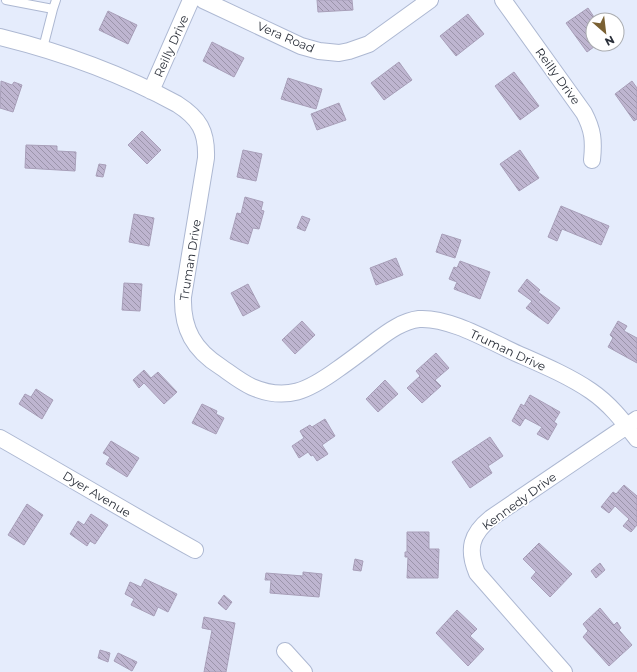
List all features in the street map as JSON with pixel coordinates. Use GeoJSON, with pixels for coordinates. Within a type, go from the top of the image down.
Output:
{"type":"FeatureCollection","features":[{"type":"Feature","properties":{"kind":"street","name":"Reilly Drive"},"geometry":{"type":"LineString","coordinates":[[151,91],[191,0]]}},
{"type":"Feature","properties":{"kind":"street","name":"Vera Road"},"geometry":{"type":"LineString","coordinates":[[203,0],[302,46],[319,51],[339,53],[368,44],[430,0]]}},
{"type":"Feature","properties":{"kind":"street","name":"Reilly Drive"},"geometry":{"type":"LineString","coordinates":[[503,0],[584,113],[592,131],[594,141],[592,160]]}},
{"type":"Feature","properties":{"kind":"street","name":"Truman Drive"},"geometry":{"type":"LineString","coordinates":[[0,37],[43,48],[100,68],[166,98],[186,110],[199,123],[206,139],[206,158],[183,297],[185,323],[192,339],[204,353],[217,365],[243,382],[261,390],[278,394],[295,393],[320,382],[397,326],[418,319],[436,320],[456,326],[582,385],[632,423],[637,439]]}},
{"type":"Feature","properties":{"kind":"street","name":"Kennedy Drive"},"geometry":{"type":"LineString","coordinates":[[564,672],[483,580],[474,564],[472,546],[478,530],[484,524],[632,423]]}},
{"type":"Feature","properties":{"kind":"street","name":"Dyer Avenue"},"geometry":{"type":"LineString","coordinates":[[0,438],[196,550]]}},
{"type":"Feature","properties":{"kind":"street"},"geometry":{"type":"LineString","coordinates":[[285,651],[304,672]]}},
{"type":"Feature","properties":{"kind":"lane"},"geometry":{"type":"LineString","coordinates":[[6,0],[53,9]]}},
{"type":"Feature","properties":{"kind":"lane"},"geometry":{"type":"LineString","coordinates":[[43,48],[56,0]]}},
{"type":"Feature","properties":{"kind":"building"},"geometry":{"type":"Polygon","coordinates":[[[317,0],[352,0],[353,10],[318,12],[317,0]]]}},
{"type":"Feature","properties":{"kind":"building"},"geometry":{"type":"Polygon","coordinates":[[[588,8],[591,12],[585,12],[585,49],[566,23],[588,8]]]}},
{"type":"Feature","properties":{"kind":"building"},"geometry":{"type":"Polygon","coordinates":[[[108,11],[137,25],[128,44],[99,30],[108,11]]]}},
{"type":"Feature","properties":{"kind":"building"},"geometry":{"type":"Polygon","coordinates":[[[468,14],[484,34],[456,56],[440,36],[468,14]]]}},
{"type":"Feature","properties":{"kind":"building"},"geometry":{"type":"Polygon","coordinates":[[[212,42],[244,58],[234,77],[203,61],[212,42]]]}},
{"type":"Feature","properties":{"kind":"building"},"geometry":{"type":"Polygon","coordinates":[[[399,62],[412,80],[384,100],[371,83],[399,62]]]}},
{"type":"Feature","properties":{"kind":"building"},"geometry":{"type":"Polygon","coordinates":[[[514,72],[539,106],[520,120],[495,86],[514,72]]]}},
{"type":"Feature","properties":{"kind":"building"},"geometry":{"type":"Polygon","coordinates":[[[288,78],[322,89],[316,109],[281,99],[288,78]]]}},
{"type":"Feature","properties":{"kind":"building"},"geometry":{"type":"Polygon","coordinates":[[[1,81],[12,85],[14,82],[22,85],[13,112],[0,108],[1,81]]]}},
{"type":"Feature","properties":{"kind":"building"},"geometry":{"type":"Polygon","coordinates":[[[632,81],[637,88],[637,119],[634,121],[615,94],[632,81]]]}},
{"type":"Feature","properties":{"kind":"building"},"geometry":{"type":"Polygon","coordinates":[[[339,103],[346,120],[317,130],[311,114],[339,103]]]}},
{"type":"Feature","properties":{"kind":"building"},"geometry":{"type":"Polygon","coordinates":[[[142,131],[161,150],[147,164],[128,145],[142,131]]]}},
{"type":"Feature","properties":{"kind":"building"},"geometry":{"type":"Polygon","coordinates":[[[26,145],[57,146],[57,151],[76,152],[75,171],[25,168],[26,145]]]}},
{"type":"Feature","properties":{"kind":"building"},"geometry":{"type":"Polygon","coordinates":[[[243,150],[262,154],[256,181],[237,177],[243,150]]]}},
{"type":"Feature","properties":{"kind":"building"},"geometry":{"type":"Polygon","coordinates":[[[520,150],[539,178],[519,191],[500,164],[520,150]]]}},
{"type":"Feature","properties":{"kind":"building"},"geometry":{"type":"Polygon","coordinates":[[[99,164],[106,165],[103,177],[96,176],[99,164]]]}},
{"type":"Feature","properties":{"kind":"building"},"geometry":{"type":"Polygon","coordinates":[[[245,197],[263,202],[261,210],[264,211],[259,229],[253,228],[248,244],[230,239],[237,213],[241,214],[245,197]]]}},
{"type":"Feature","properties":{"kind":"building"},"geometry":{"type":"Polygon","coordinates":[[[561,206],[609,226],[601,245],[562,229],[557,241],[548,237],[561,206]]]}},
{"type":"Feature","properties":{"kind":"building"},"geometry":{"type":"Polygon","coordinates":[[[134,214],[154,218],[149,246],[129,242],[134,214]]]}},
{"type":"Feature","properties":{"kind":"building"},"geometry":{"type":"Polygon","coordinates":[[[302,216],[310,219],[305,231],[297,228],[302,216]]]}},
{"type":"Feature","properties":{"kind":"building"},"geometry":{"type":"Polygon","coordinates":[[[442,234],[461,240],[455,258],[436,252],[442,234]]]}},
{"type":"Feature","properties":{"kind":"building"},"geometry":{"type":"Polygon","coordinates":[[[396,258],[403,275],[376,285],[370,268],[396,258]]]}},
{"type":"Feature","properties":{"kind":"building"},"geometry":{"type":"Polygon","coordinates":[[[460,261],[490,272],[480,299],[454,289],[457,282],[449,279],[454,267],[457,268],[460,261]]]}},
{"type":"Feature","properties":{"kind":"building"},"geometry":{"type":"Polygon","coordinates":[[[527,279],[540,290],[538,292],[560,308],[548,324],[526,308],[532,301],[518,291],[527,279]]]}},
{"type":"Feature","properties":{"kind":"building"},"geometry":{"type":"Polygon","coordinates":[[[124,283],[142,284],[140,311],[122,310],[124,283]]]}},
{"type":"Feature","properties":{"kind":"building"},"geometry":{"type":"Polygon","coordinates":[[[248,284],[260,307],[243,316],[231,293],[248,284]]]}},
{"type":"Feature","properties":{"kind":"building"},"geometry":{"type":"Polygon","coordinates":[[[302,321],[315,335],[295,354],[282,340],[302,321]]]}},
{"type":"Feature","properties":{"kind":"building"},"geometry":{"type":"Polygon","coordinates":[[[618,321],[627,326],[624,331],[637,338],[637,363],[608,347],[613,338],[610,335],[618,321]]]}},
{"type":"Feature","properties":{"kind":"building"},"geometry":{"type":"Polygon","coordinates":[[[436,353],[449,368],[435,380],[441,386],[422,403],[407,388],[420,376],[416,371],[436,353]]]}},
{"type":"Feature","properties":{"kind":"building"},"geometry":{"type":"Polygon","coordinates":[[[144,370],[151,378],[158,372],[177,392],[164,404],[144,383],[139,388],[133,380],[144,370]]]}},
{"type":"Feature","properties":{"kind":"building"},"geometry":{"type":"Polygon","coordinates":[[[385,380],[398,394],[378,412],[366,399],[385,380]]]}},
{"type":"Feature","properties":{"kind":"building"},"geometry":{"type":"Polygon","coordinates":[[[36,389],[53,400],[42,419],[19,404],[25,394],[31,397],[36,389]]]}},
{"type":"Feature","properties":{"kind":"building"},"geometry":{"type":"Polygon","coordinates":[[[530,395],[560,412],[554,422],[557,424],[548,440],[537,434],[542,427],[525,418],[520,426],[512,421],[521,404],[524,406],[530,395]]]}},
{"type":"Feature","properties":{"kind":"building"},"geometry":{"type":"Polygon","coordinates":[[[202,404],[217,411],[216,414],[224,418],[216,434],[192,423],[202,404]]]}},
{"type":"Feature","properties":{"kind":"building"},"geometry":{"type":"Polygon","coordinates":[[[325,419],[335,436],[322,445],[328,454],[317,461],[313,455],[311,456],[308,452],[299,458],[292,446],[304,438],[300,431],[310,425],[312,427],[325,419]]]}},
{"type":"Feature","properties":{"kind":"building"},"geometry":{"type":"Polygon","coordinates":[[[490,437],[503,456],[488,466],[492,473],[470,488],[452,462],[490,437]]]}},
{"type":"Feature","properties":{"kind":"building"},"geometry":{"type":"Polygon","coordinates":[[[111,441],[139,458],[127,477],[106,464],[110,457],[103,453],[111,441]]]}},
{"type":"Feature","properties":{"kind":"building"},"geometry":{"type":"Polygon","coordinates":[[[624,485],[637,496],[637,525],[631,532],[623,526],[629,519],[615,506],[609,513],[601,507],[613,492],[616,494],[624,485]]]}},
{"type":"Feature","properties":{"kind":"building"},"geometry":{"type":"Polygon","coordinates":[[[27,504],[43,515],[24,545],[8,535],[27,504]]]}},
{"type":"Feature","properties":{"kind":"building"},"geometry":{"type":"Polygon","coordinates":[[[91,514],[108,525],[95,544],[90,541],[87,546],[70,534],[78,521],[84,525],[91,514]]]}},
{"type":"Feature","properties":{"kind":"building"},"geometry":{"type":"Polygon","coordinates":[[[407,532],[429,532],[429,549],[439,549],[438,578],[407,578],[408,557],[405,557],[405,552],[407,552],[407,532]]]}},
{"type":"Feature","properties":{"kind":"building"},"geometry":{"type":"Polygon","coordinates":[[[539,543],[572,574],[550,597],[531,578],[536,572],[523,559],[539,543]]]}},
{"type":"Feature","properties":{"kind":"building"},"geometry":{"type":"Polygon","coordinates":[[[355,559],[363,561],[361,571],[353,570],[355,559]]]}},
{"type":"Feature","properties":{"kind":"building"},"geometry":{"type":"Polygon","coordinates":[[[600,563],[605,570],[596,578],[591,571],[600,563]]]}},
{"type":"Feature","properties":{"kind":"building"},"geometry":{"type":"Polygon","coordinates":[[[303,572],[322,574],[319,597],[270,593],[271,580],[265,580],[266,573],[303,576],[303,572]]]}},
{"type":"Feature","properties":{"kind":"building"},"geometry":{"type":"Polygon","coordinates":[[[145,579],[177,594],[168,612],[158,607],[154,616],[131,605],[134,599],[125,594],[130,582],[141,587],[145,579]]]}},
{"type":"Feature","properties":{"kind":"building"},"geometry":{"type":"Polygon","coordinates":[[[224,595],[232,602],[226,610],[218,603],[224,595]]]}},
{"type":"Feature","properties":{"kind":"building"},"geometry":{"type":"Polygon","coordinates":[[[600,608],[614,625],[617,622],[621,628],[619,630],[632,645],[609,666],[583,637],[588,631],[583,624],[600,608]]]}},
{"type":"Feature","properties":{"kind":"building"},"geometry":{"type":"Polygon","coordinates":[[[457,610],[477,629],[470,636],[484,649],[468,666],[436,633],[457,610]]]}},
{"type":"Feature","properties":{"kind":"building"},"geometry":{"type":"Polygon","coordinates":[[[204,617],[235,623],[226,672],[204,672],[212,630],[202,628],[204,617]]]}},
{"type":"Feature","properties":{"kind":"building"},"geometry":{"type":"Polygon","coordinates":[[[100,650],[110,653],[108,662],[98,658],[100,650]]]}},
{"type":"Feature","properties":{"kind":"building"},"geometry":{"type":"Polygon","coordinates":[[[118,653],[137,662],[132,671],[114,661],[118,653]]]}}]}
